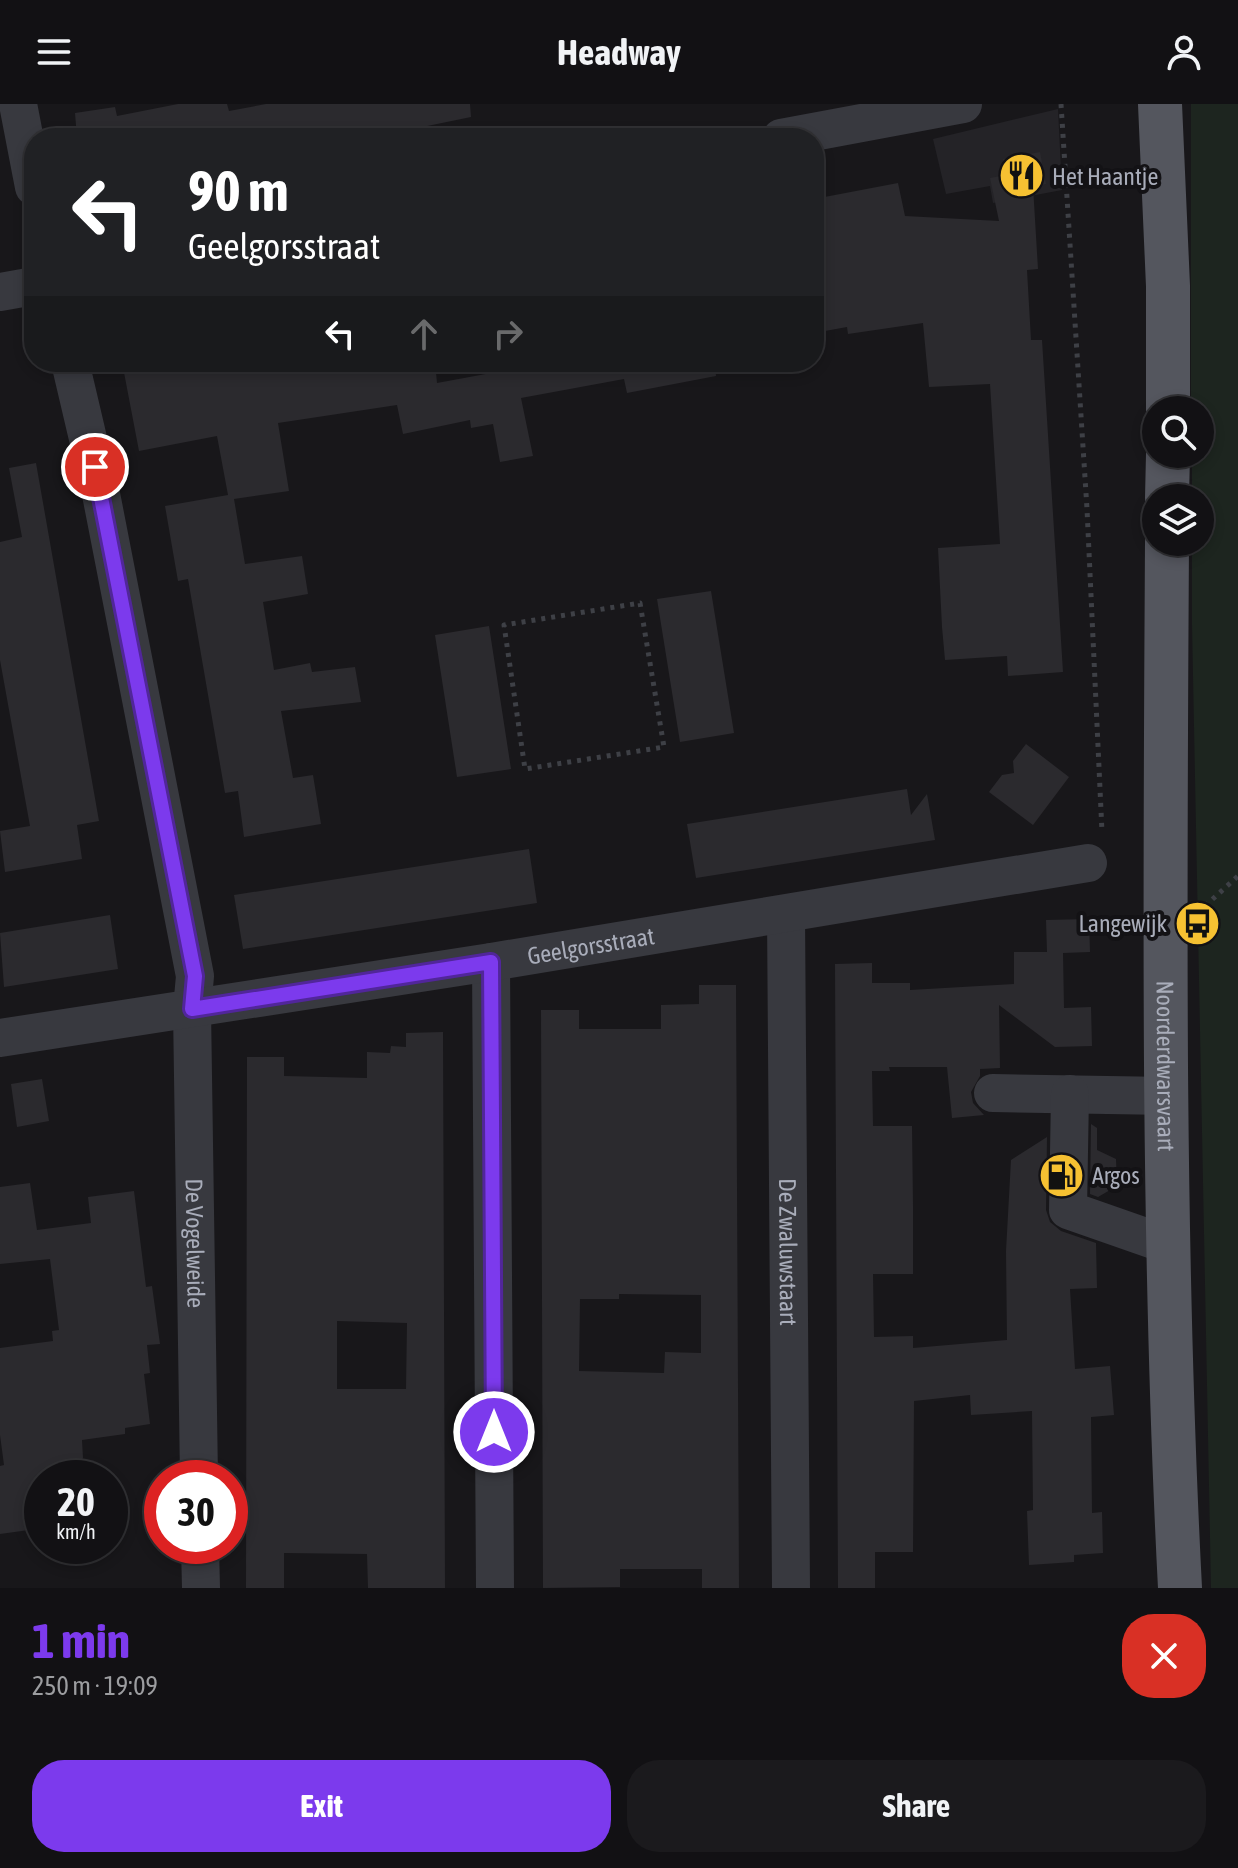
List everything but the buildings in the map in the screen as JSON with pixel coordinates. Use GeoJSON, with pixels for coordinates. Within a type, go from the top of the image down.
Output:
{"type":"FeatureCollection","features":[{"type":"Feature","properties":{"kind":"main road"},"geometry":{"type":"LineString","coordinates":[[1160,104],[1168,286],[1168,396]]}},
{"type":"Feature","properties":{"kind":"main road","name":"Noorderdwarsvaart"},"geometry":{"type":"LineString","coordinates":[[1167,556],[1165,900],[1171,1246],[1170,1395],[1180,1588]]}},
{"type":"Feature","properties":{"kind":"street"},"geometry":{"type":"LineString","coordinates":[[18,104],[24,135]]}},
{"type":"Feature","properties":{"kind":"street"},"geometry":{"type":"LineString","coordinates":[[824,130],[963,104]]}},
{"type":"Feature","properties":{"kind":"street"},"geometry":{"type":"LineString","coordinates":[[0,292],[24,288]]}},
{"type":"Feature","properties":{"kind":"street","name":"De Vogelweide"},"geometry":{"type":"LineString","coordinates":[[72,372],[104,509],[195,976],[192,1009],[199,1460]]}},
{"type":"Feature","properties":{"kind":"street","name":"Geelgorsstraat"},"geometry":{"type":"LineString","coordinates":[[0,1038],[786,914],[1095,855]]}},
{"type":"Feature","properties":{"kind":"street","name":"De Zwaluwstaart"},"geometry":{"type":"LineString","coordinates":[[786,914],[791,1588]]}},
{"type":"Feature","properties":{"kind":"street"},"geometry":{"type":"LineString","coordinates":[[491,962],[495,1588]]}},
{"type":"Feature","properties":{"kind":"street"},"geometry":{"type":"LineString","coordinates":[[993,1093],[1169,1096]]}},
{"type":"Feature","properties":{"kind":"street"},"geometry":{"type":"LineString","coordinates":[[1070,1094],[1068,1210],[1171,1246]]}},
{"type":"Feature","properties":{"kind":"street"},"geometry":{"type":"LineString","coordinates":[[200,1564],[201,1588]]}},
{"type":"Feature","properties":{"kind":"path"},"geometry":{"type":"LineString","coordinates":[[1061,104],[1087,509],[1095,855]]}},
{"type":"Feature","properties":{"kind":"path"},"geometry":{"type":"LineString","coordinates":[[640,603],[664,747],[525,769],[504,625],[640,603]]}},
{"type":"Feature","properties":{"kind":"shaded area"},"geometry":{"type":"Polygon","coordinates":[[[1191,104],[1238,104],[1238,1588],[1211,1588],[1192,556],[1214,556],[1214,484],[1192,484],[1192,468],[1214,468],[1214,396],[1191,396],[1191,104]]]}},
{"type":"Feature","properties":{"kind":"shaded area"},"geometry":{"type":"Polygon","coordinates":[[[1058,109],[1062,190],[993,203],[990,186],[946,194],[933,139],[1058,109]]]}},
{"type":"Feature","properties":{"kind":"place","name":"Het Haantje"},"geometry":{"type":"Point","coordinates":[1021,176]}},
{"type":"Feature","properties":{"kind":"place","name":"Langewijk"},"geometry":{"type":"Point","coordinates":[1198,923]}},
{"type":"Feature","properties":{"kind":"place","name":"Argos"},"geometry":{"type":"Point","coordinates":[1061,1175]}},
{"type":"Feature","properties":{"kind":"route"},"geometry":{"type":"LineString","coordinates":[[95,467],[195,976],[192,1009],[491,962],[494,1432]]}}]}
